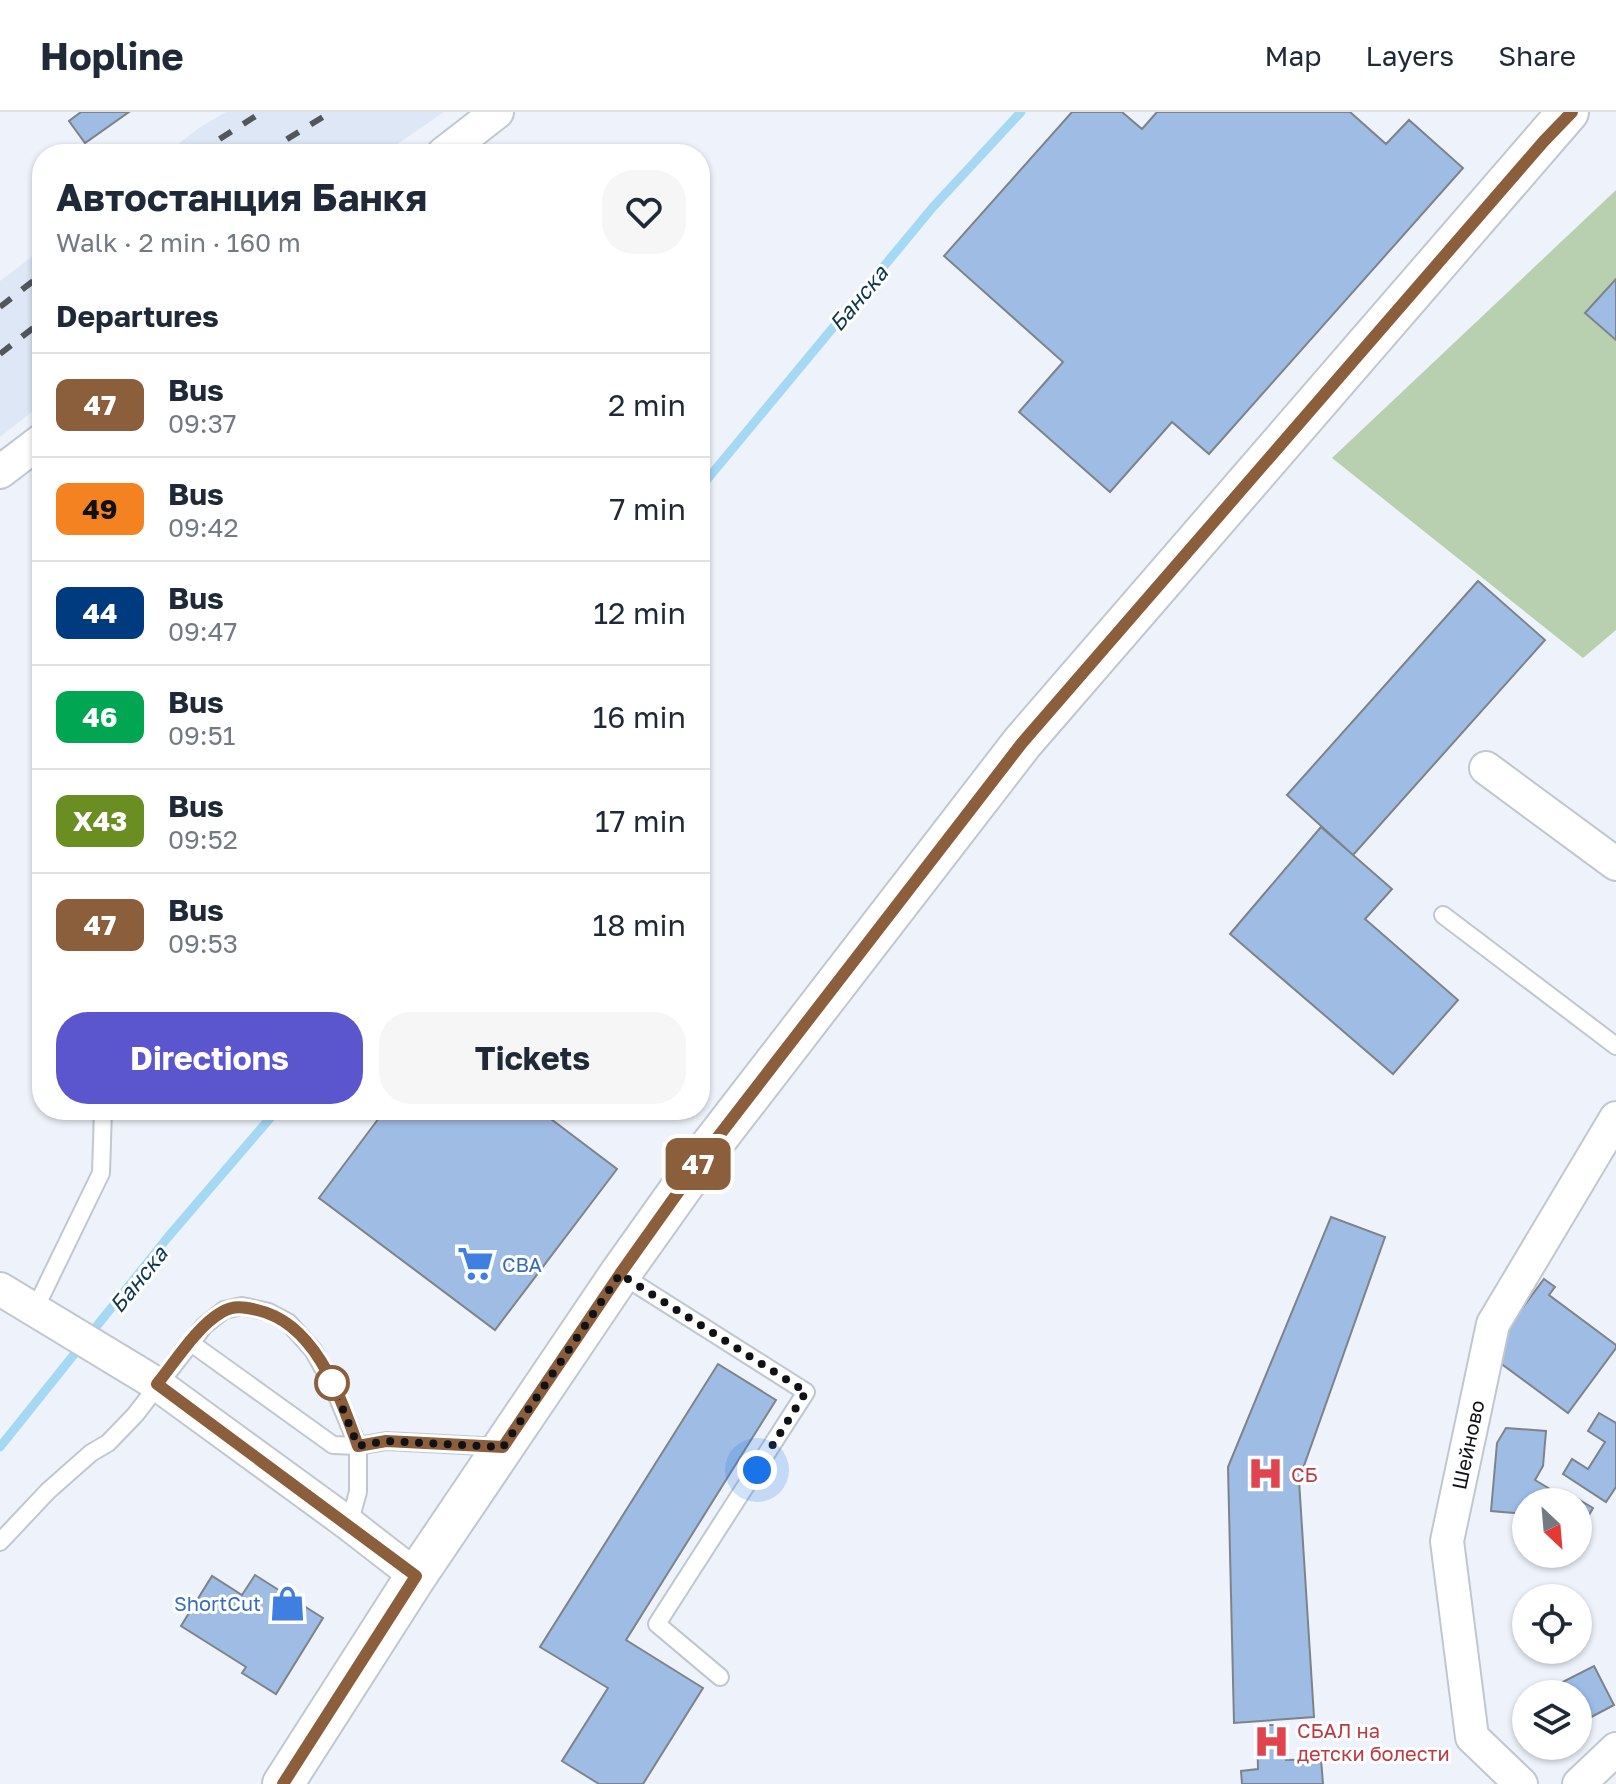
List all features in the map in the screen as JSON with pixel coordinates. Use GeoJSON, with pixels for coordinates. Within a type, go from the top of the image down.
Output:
{"type":"FeatureCollection","features":[{"type":"Feature","properties":{"kind":"street"},"geometry":{"type":"LineString","coordinates":[[456,144],[497,112]]}},
{"type":"Feature","properties":{"kind":"street"},"geometry":{"type":"LineString","coordinates":[[283,1784],[416,1576],[620,1274],[711,1146],[1022,743],[1568,114]]}},
{"type":"Feature","properties":{"kind":"street"},"geometry":{"type":"LineString","coordinates":[[0,472],[32,448]]}},
{"type":"Feature","properties":{"kind":"street"},"geometry":{"type":"LineString","coordinates":[[1486,768],[1616,864]]}},
{"type":"Feature","properties":{"kind":"street","name":"Шейново"},"geometry":{"type":"LineString","coordinates":[[1521,1784],[1472,1737],[1447,1541],[1493,1324],[1616,1118]]}},
{"type":"Feature","properties":{"kind":"street"},"geometry":{"type":"LineString","coordinates":[[0,1289],[146,1378],[416,1576]]}},
{"type":"Feature","properties":{"kind":"street"},"geometry":{"type":"LineString","coordinates":[[1579,1784],[1616,1749]]}},
{"type":"Feature","properties":{"kind":"lane"},"geometry":{"type":"LineString","coordinates":[[1443,915],[1616,1046]]}},
{"type":"Feature","properties":{"kind":"lane"},"geometry":{"type":"LineString","coordinates":[[34,1311],[101,1173],[103,1120]]}},
{"type":"Feature","properties":{"kind":"lane"},"geometry":{"type":"LineString","coordinates":[[620,1274],[806,1392],[657,1624],[720,1677]]}},
{"type":"Feature","properties":{"kind":"lane"},"geometry":{"type":"LineString","coordinates":[[0,1542],[48,1491],[91,1453],[108,1443],[135,1415],[146,1378],[191,1343],[204,1326],[224,1310],[242,1306],[269,1312],[288,1322],[313,1350],[344,1408],[358,1446],[358,1492],[349,1524]]}},
{"type":"Feature","properties":{"kind":"lane"},"geometry":{"type":"LineString","coordinates":[[191,1343],[333,1445],[358,1446],[386,1441],[503,1447]]}},
{"type":"Feature","properties":{"kind":"shaded area"},"geometry":{"type":"Polygon","coordinates":[[[226,112],[444,112],[398,144],[178,144],[226,112]]]}},
{"type":"Feature","properties":{"kind":"shaded area"},"geometry":{"type":"Polygon","coordinates":[[[32,257],[32,412],[0,437],[0,281],[32,257]]]}},
{"type":"Feature","properties":{"kind":"green space"},"geometry":{"type":"Polygon","coordinates":[[[1616,190],[1616,630],[1583,658],[1332,458],[1616,190]]]}},
{"type":"Feature","properties":{"kind":"building"},"geometry":{"type":"Polygon","coordinates":[[[81,112],[129,112],[85,143],[69,121],[81,112]]]}},
{"type":"Feature","properties":{"kind":"building"},"geometry":{"type":"Polygon","coordinates":[[[1072,112],[1122,112],[1142,129],[1157,112],[1350,112],[1386,144],[1409,120],[1463,168],[1209,454],[1172,422],[1110,492],[1019,412],[1063,362],[944,256],[1072,112]]]}},
{"type":"Feature","properties":{"kind":"building"},"geometry":{"type":"Polygon","coordinates":[[[1616,279],[1616,340],[1585,313],[1616,279]]]}},
{"type":"Feature","properties":{"kind":"building"},"geometry":{"type":"Polygon","coordinates":[[[1478,581],[1545,640],[1353,855],[1287,795],[1478,581]]]}},
{"type":"Feature","properties":{"kind":"building"},"geometry":{"type":"Polygon","coordinates":[[[1321,827],[1392,889],[1365,919],[1458,1000],[1393,1074],[1230,934],[1321,827]]]}},
{"type":"Feature","properties":{"kind":"building","name":"CBA"},"geometry":{"type":"Polygon","coordinates":[[[378,1120],[552,1120],[617,1169],[495,1330],[319,1198],[378,1120]]]}},
{"type":"Feature","properties":{"kind":"building","name":"СБ"},"geometry":{"type":"Polygon","coordinates":[[[1331,1217],[1385,1237],[1299,1480],[1314,1717],[1234,1723],[1228,1467],[1331,1217]]]}},
{"type":"Feature","properties":{"kind":"building"},"geometry":{"type":"Polygon","coordinates":[[[1544,1279],[1555,1287],[1549,1295],[1616,1345],[1568,1413],[1488,1354],[1544,1279]]]}},
{"type":"Feature","properties":{"kind":"building"},"geometry":{"type":"Polygon","coordinates":[[[718,1364],[776,1400],[626,1640],[703,1688],[643,1784],[599,1784],[562,1761],[608,1688],[540,1647],[718,1364]]]}},
{"type":"Feature","properties":{"kind":"building"},"geometry":{"type":"Polygon","coordinates":[[[1599,1413],[1616,1423],[1616,1487],[1606,1502],[1592,1493],[1592,1488],[1584,1488],[1563,1474],[1572,1459],[1588,1469],[1605,1442],[1588,1431],[1599,1413]]]}},
{"type":"Feature","properties":{"kind":"building"},"geometry":{"type":"Polygon","coordinates":[[[1506,1428],[1546,1431],[1543,1466],[1535,1480],[1548,1488],[1512,1488],[1512,1513],[1491,1511],[1497,1443],[1506,1428]]]}},
{"type":"Feature","properties":{"kind":"building"},"geometry":{"type":"Polygon","coordinates":[[[255,1575],[323,1618],[276,1694],[242,1673],[246,1667],[181,1626],[212,1576],[242,1595],[255,1575]]]}},
{"type":"Feature","properties":{"kind":"building"},"geometry":{"type":"Polygon","coordinates":[[[1594,1666],[1614,1705],[1592,1717],[1592,1680],[1567,1680],[1594,1666]]]}},
{"type":"Feature","properties":{"kind":"building","name":"СБАЛ на детски болести"},"geometry":{"type":"Polygon","coordinates":[[[1257,1725],[1283,1725],[1286,1760],[1321,1759],[1323,1784],[1242,1784],[1241,1771],[1258,1769],[1257,1725]]]}},
{"type":"Feature","properties":{"kind":"waterway","name":"Банска"},"geometry":{"type":"LineString","coordinates":[[710,476],[933,207],[1021,112]]}},
{"type":"Feature","properties":{"kind":"waterway","name":"Банска"},"geometry":{"type":"LineString","coordinates":[[0,1447],[168,1237],[268,1120]]}},
{"type":"Feature","properties":{"kind":"railway"},"geometry":{"type":"LineString","coordinates":[[212,144],[262,112]]}},
{"type":"Feature","properties":{"kind":"railway"},"geometry":{"type":"LineString","coordinates":[[279,144],[331,112]]}},
{"type":"Feature","properties":{"kind":"railway"},"geometry":{"type":"LineString","coordinates":[[0,307],[32,282]]}},
{"type":"Feature","properties":{"kind":"railway"},"geometry":{"type":"LineString","coordinates":[[0,354],[32,329]]}},
{"type":"Feature","properties":{"kind":"bus line","name":"47"},"geometry":{"type":"LineString","coordinates":[[283,1784],[416,1576],[157,1384],[204,1326],[224,1310],[242,1306],[269,1312],[288,1322],[313,1350],[344,1408],[358,1446],[386,1441],[503,1447],[711,1146],[1022,743],[1572,112]]}},
{"type":"Feature","properties":{"kind":"place","name":"CBA"},"geometry":{"type":"Point","coordinates":[476,1264]}},
{"type":"Feature","properties":{"kind":"place","name":"СБ"},"geometry":{"type":"Point","coordinates":[1265,1474]}},
{"type":"Feature","properties":{"kind":"place","name":"ShortCut"},"geometry":{"type":"Point","coordinates":[287,1603]}},
{"type":"Feature","properties":{"kind":"place","name":"СБАЛ на детски болести"},"geometry":{"type":"Point","coordinates":[1271,1742]}},
{"type":"Feature","properties":{"kind":"route"},"geometry":{"type":"LineString","coordinates":[[332,1383],[358,1446],[386,1441],[503,1447],[620,1274],[806,1392],[757,1470]]}}]}
